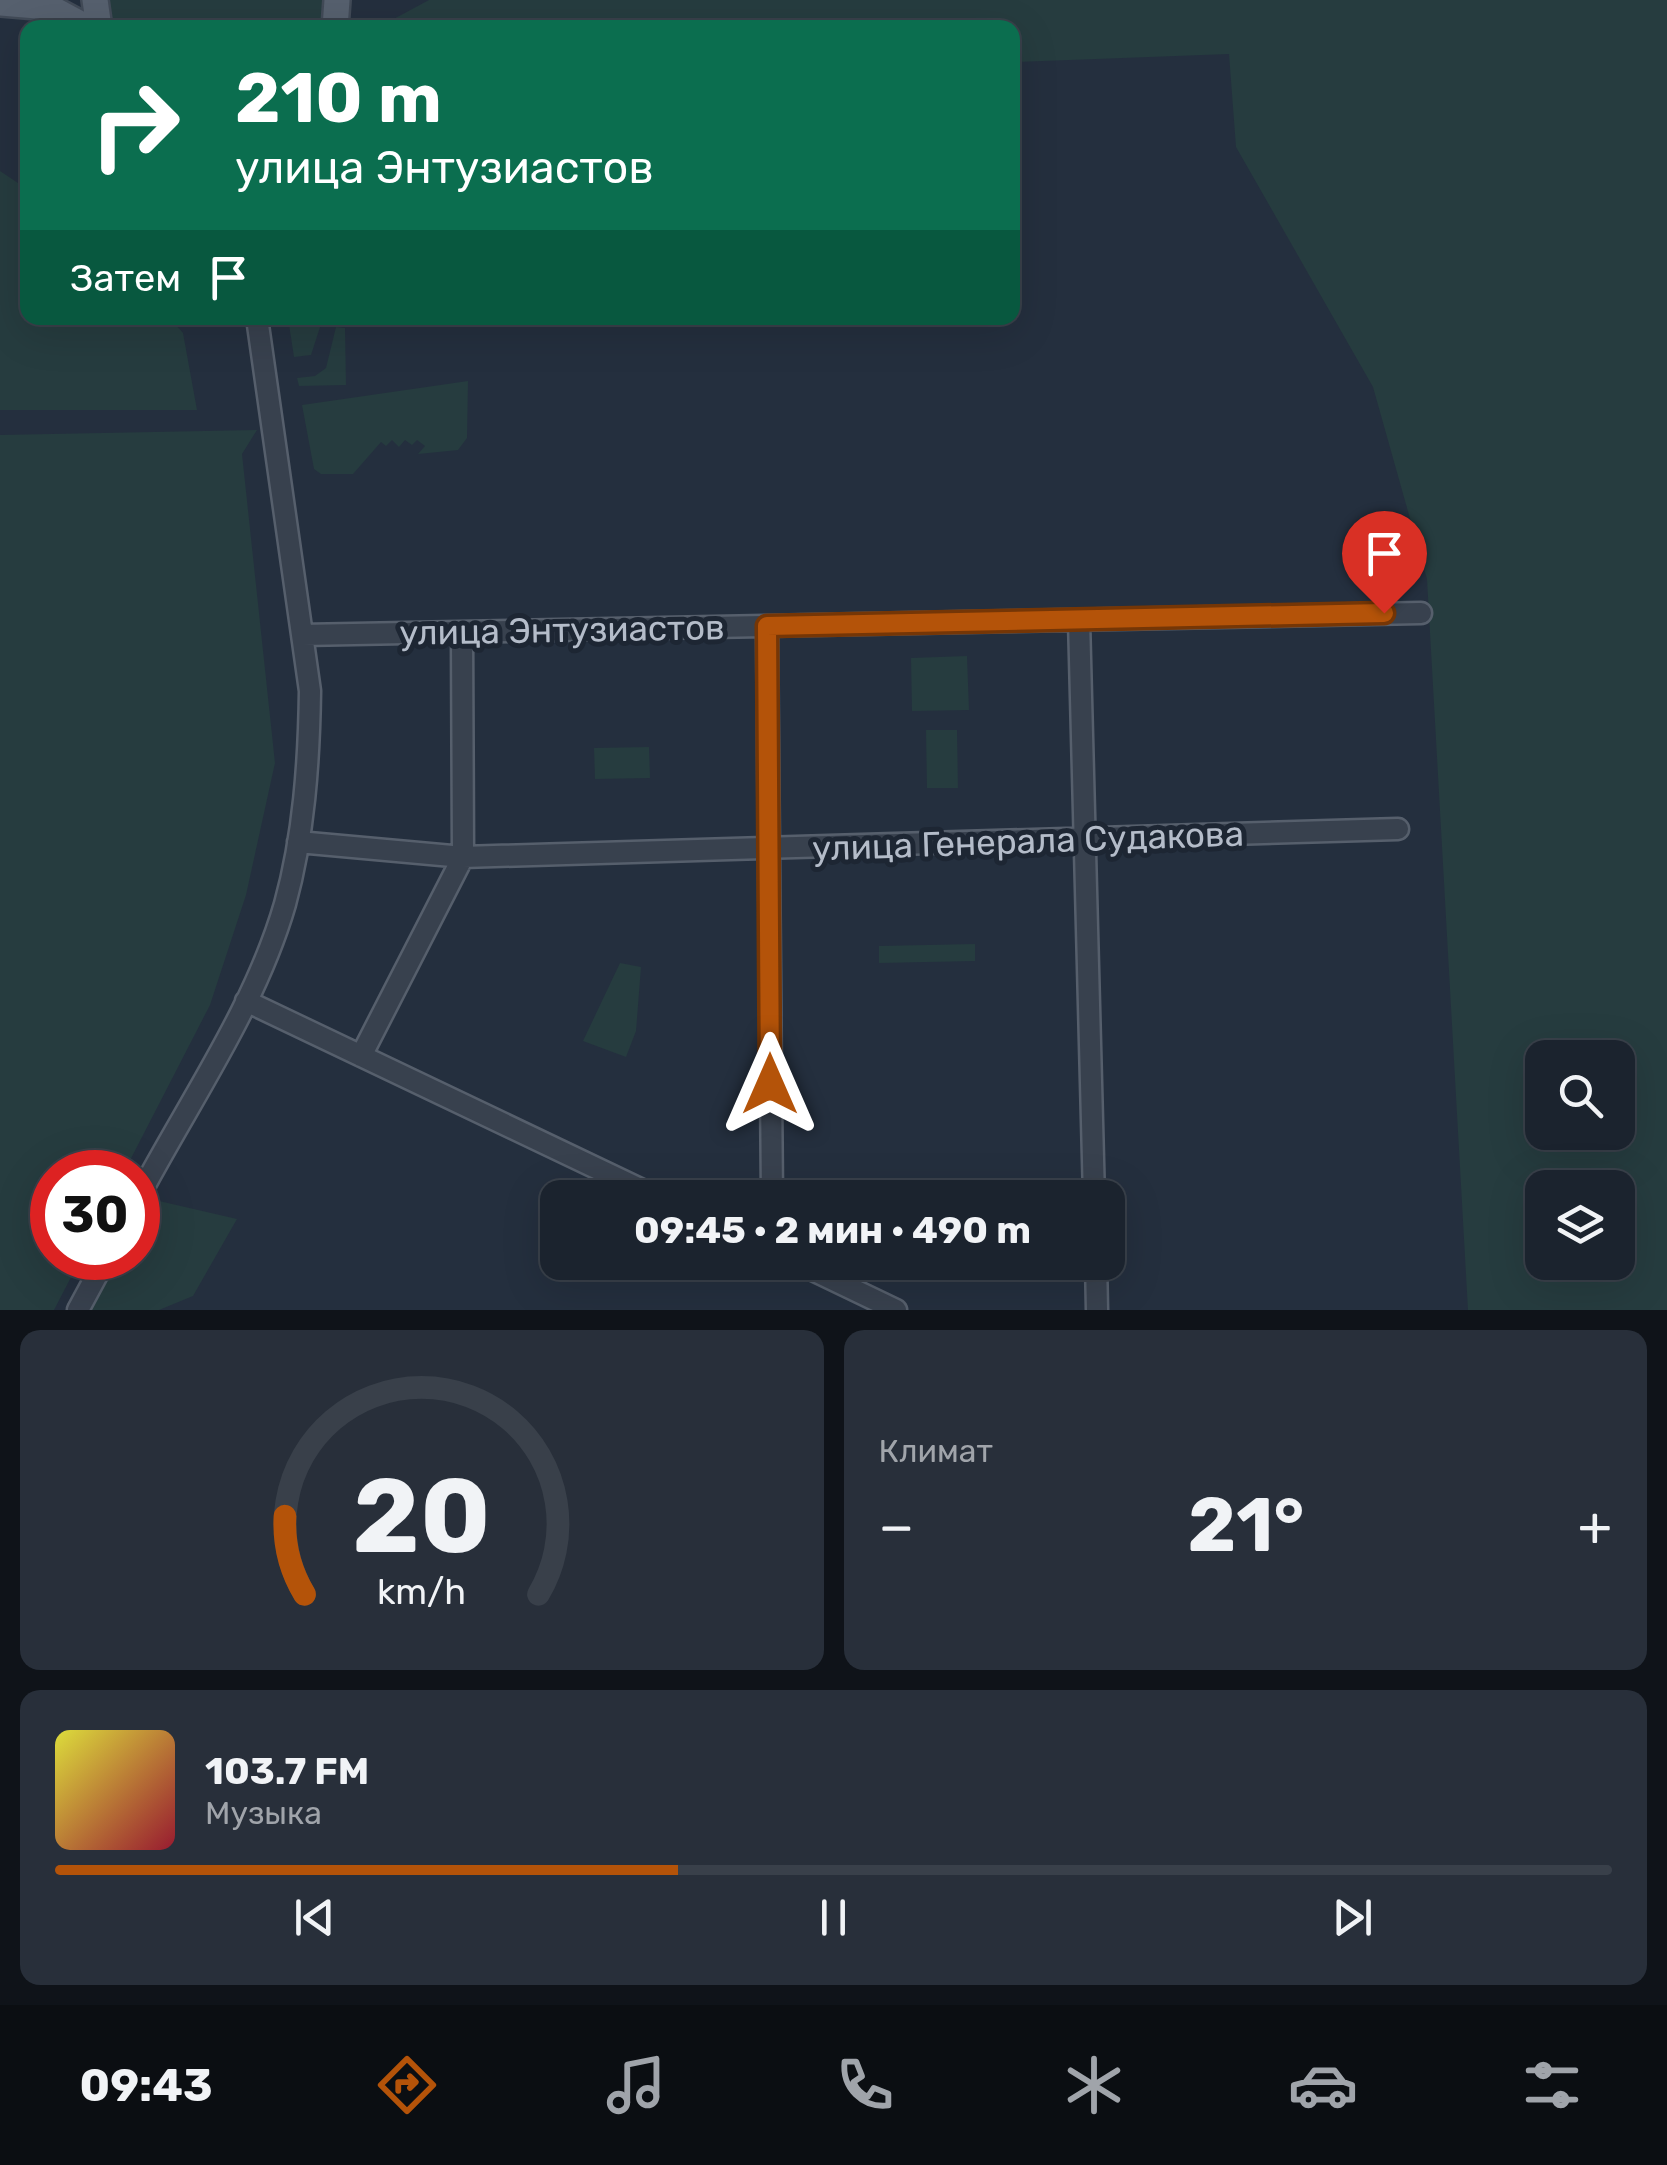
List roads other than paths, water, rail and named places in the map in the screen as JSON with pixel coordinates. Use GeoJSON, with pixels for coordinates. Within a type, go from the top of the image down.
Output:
{"type":"FeatureCollection","features":[{"type":"Feature","properties":{"kind":"main road"},"geometry":{"type":"LineString","coordinates":[[0,3],[48,7],[73,20]]}},
{"type":"Feature","properties":{"kind":"street"},"geometry":{"type":"LineString","coordinates":[[160,1158],[246,1001],[284,905],[298,842],[309,745],[310,691],[259,325]]}},
{"type":"Feature","properties":{"kind":"street","name":"улица Энтузиастов"},"geometry":{"type":"LineString","coordinates":[[302,635],[1421,612]]}},
{"type":"Feature","properties":{"kind":"street"},"geometry":{"type":"LineString","coordinates":[[1079,620],[1094,1180]]}},
{"type":"Feature","properties":{"kind":"street"},"geometry":{"type":"LineString","coordinates":[[767,626],[772,1180]]}},
{"type":"Feature","properties":{"kind":"street"},"geometry":{"type":"LineString","coordinates":[[361,1056],[462,857],[462,632]]}},
{"type":"Feature","properties":{"kind":"street","name":"улица Генерала Судакова"},"geometry":{"type":"LineString","coordinates":[[298,842],[462,857],[1398,829]]}},
{"type":"Feature","properties":{"kind":"street"},"geometry":{"type":"LineString","coordinates":[[246,1001],[622,1180]]}},
{"type":"Feature","properties":{"kind":"street"},"geometry":{"type":"LineString","coordinates":[[78,1310],[94,1280]]}},
{"type":"Feature","properties":{"kind":"street"},"geometry":{"type":"LineString","coordinates":[[834,1280],[896,1310]]}},
{"type":"Feature","properties":{"kind":"street"},"geometry":{"type":"LineString","coordinates":[[1096,1280],[1097,1310]]}}]}
